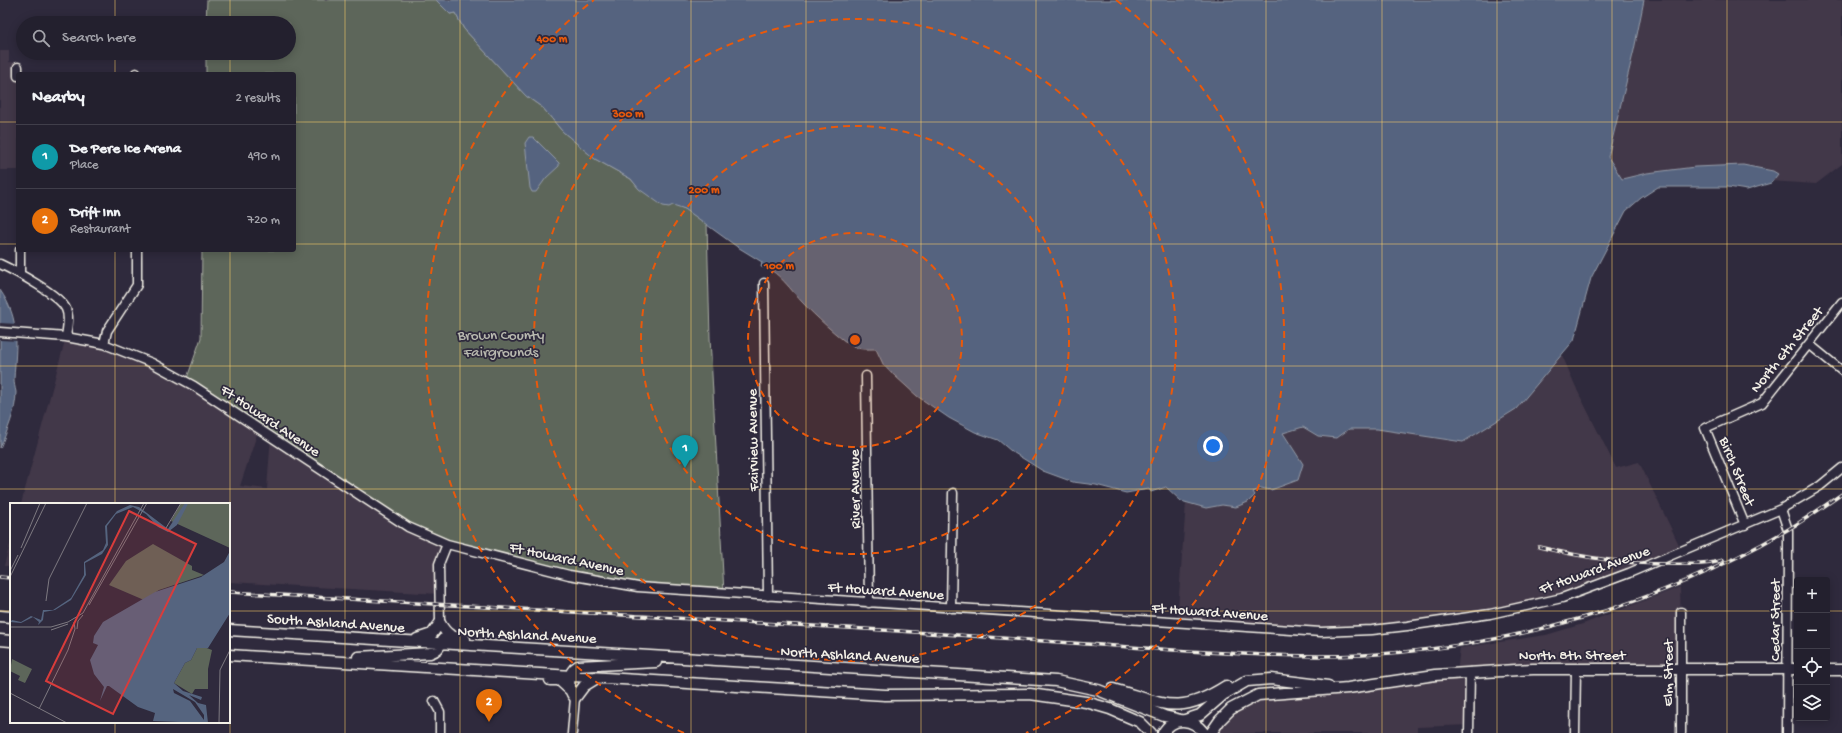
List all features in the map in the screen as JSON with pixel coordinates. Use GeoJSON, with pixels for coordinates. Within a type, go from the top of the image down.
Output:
{"type":"FeatureCollection","features":[{"type":"Feature","properties":{"kind":"main road"},"geometry":{"type":"LineString","coordinates":[[0,616],[10,617]]}},
{"type":"Feature","properties":{"kind":"main road"},"geometry":{"type":"LineString","coordinates":[[406,641],[429,636],[442,627]]}},
{"type":"Feature","properties":{"kind":"main road"},"geometry":{"type":"LineString","coordinates":[[343,661],[358,657],[430,654],[442,644],[442,627]]}},
{"type":"Feature","properties":{"kind":"main road"},"geometry":{"type":"LineString","coordinates":[[442,627],[451,637],[460,639],[610,648],[613,654]]}},
{"type":"Feature","properties":{"kind":"main road","name":"South Ashland Avenue"},"geometry":{"type":"LineString","coordinates":[[230,630],[442,644]]}},
{"type":"Feature","properties":{"kind":"main road"},"geometry":{"type":"LineString","coordinates":[[0,640],[10,641]]}},
{"type":"Feature","properties":{"kind":"main road","name":"North Ashland Avenue"},"geometry":{"type":"LineString","coordinates":[[442,644],[1046,680],[1075,684],[1098,690],[1108,688],[1151,701],[1171,705],[1183,705],[1204,700],[1227,686],[1241,681],[1247,681]]}},
{"type":"Feature","properties":{"kind":"main road"},"geometry":{"type":"LineString","coordinates":[[230,654],[885,695],[1030,694],[1086,702],[1110,709],[1140,722],[1150,733]]}},
{"type":"Feature","properties":{"kind":"main road"},"geometry":{"type":"LineString","coordinates":[[572,694],[570,676],[573,669],[586,664],[653,663],[684,659]]}},
{"type":"Feature","properties":{"kind":"main road"},"geometry":{"type":"LineString","coordinates":[[363,663],[390,670],[556,680],[563,682],[572,694]]}},
{"type":"Feature","properties":{"kind":"main road","name":"North 8th Street"},"geometry":{"type":"LineString","coordinates":[[1211,733],[1220,720],[1231,709],[1258,696],[1348,688],[1470,672],[1576,669],[1792,669]]}},
{"type":"Feature","properties":{"kind":"main road"},"geometry":{"type":"LineString","coordinates":[[1830,670],[1842,670]]}},
{"type":"Feature","properties":{"kind":"main road"},"geometry":{"type":"LineString","coordinates":[[572,694],[597,678]]}},
{"type":"Feature","properties":{"kind":"main road","name":"North 8th Street"},"geometry":{"type":"LineString","coordinates":[[1162,733],[1168,726],[1183,720],[1192,720],[1206,711],[1223,696],[1247,681],[1271,680],[1348,688]]}},
{"type":"Feature","properties":{"kind":"main road"},"geometry":{"type":"LineString","coordinates":[[1098,690],[1164,716],[1193,722],[1204,733]]}},
{"type":"Feature","properties":{"kind":"street"},"geometry":{"type":"LineString","coordinates":[[18,67],[18,72]]}},
{"type":"Feature","properties":{"kind":"street"},"geometry":{"type":"LineString","coordinates":[[20,252],[20,273]]}},
{"type":"Feature","properties":{"kind":"street"},"geometry":{"type":"LineString","coordinates":[[104,344],[107,331],[137,285],[137,252]]}},
{"type":"Feature","properties":{"kind":"street"},"geometry":{"type":"LineString","coordinates":[[0,264],[20,273],[61,302],[67,310],[66,337]]}},
{"type":"Feature","properties":{"kind":"street","name":"Fairview Avenue"},"geometry":{"type":"LineString","coordinates":[[764,283],[768,596]]}},
{"type":"Feature","properties":{"kind":"street","name":"North 6th Street"},"geometry":{"type":"LineString","coordinates":[[1705,428],[1762,403],[1842,302]]}},
{"type":"Feature","properties":{"kind":"street","name":"Ft Howard Avenue"},"geometry":{"type":"LineString","coordinates":[[0,332],[66,337],[104,344],[152,363],[194,386],[408,527],[447,544],[569,574],[638,587],[1321,632],[1372,630],[1490,614],[1562,598],[1594,587],[1781,509],[1820,486],[1842,468]]}},
{"type":"Feature","properties":{"kind":"street"},"geometry":{"type":"LineString","coordinates":[[1809,344],[1842,371]]}},
{"type":"Feature","properties":{"kind":"street","name":"River Avenue"},"geometry":{"type":"LineString","coordinates":[[866,376],[869,603]]}},
{"type":"Feature","properties":{"kind":"street","name":"Birch Street"},"geometry":{"type":"LineString","coordinates":[[1705,428],[1745,524]]}},
{"type":"Feature","properties":{"kind":"street"},"geometry":{"type":"LineString","coordinates":[[951,608],[953,493]]}},
{"type":"Feature","properties":{"kind":"street","name":"Cedar Street"},"geometry":{"type":"LineString","coordinates":[[1781,509],[1788,530],[1792,669],[1787,733]]}},
{"type":"Feature","properties":{"kind":"street"},"geometry":{"type":"LineString","coordinates":[[442,627],[439,564],[447,544]]}},
{"type":"Feature","properties":{"kind":"street","name":"Elm Street"},"geometry":{"type":"LineString","coordinates":[[1681,612],[1681,733]]}},
{"type":"Feature","properties":{"kind":"street"},"geometry":{"type":"LineString","coordinates":[[1575,733],[1576,669]]}},
{"type":"Feature","properties":{"kind":"street"},"geometry":{"type":"LineString","coordinates":[[1469,733],[1470,672]]}},
{"type":"Feature","properties":{"kind":"street"},"geometry":{"type":"LineString","coordinates":[[572,694],[572,733]]}},
{"type":"Feature","properties":{"kind":"street"},"geometry":{"type":"LineString","coordinates":[[434,701],[440,712],[440,733]]}},
{"type":"Feature","properties":{"kind":"shaded area"},"geometry":{"type":"Polygon","coordinates":[[[1644,0],[1842,0],[1842,164],[1816,184],[1647,173],[1622,179],[1608,157],[1634,50],[1644,0]]]}},
{"type":"Feature","properties":{"kind":"shaded area"},"geometry":{"type":"Polygon","coordinates":[[[0,51],[9,51],[9,62],[19,63],[19,72],[16,72],[16,170],[0,170],[0,51]]]}},
{"type":"Feature","properties":{"kind":"shaded area"},"geometry":{"type":"Polygon","coordinates":[[[66,337],[104,344],[152,363],[259,428],[240,486],[267,489],[271,435],[447,544],[441,556],[440,594],[230,582],[230,503],[21,503],[66,337]]]}},
{"type":"Feature","properties":{"kind":"shaded area"},"geometry":{"type":"Polygon","coordinates":[[[1562,355],[1578,392],[1616,468],[1639,462],[1682,551],[1526,607],[1372,630],[1177,622],[1186,503],[1206,508],[1222,505],[1236,507],[1253,492],[1261,488],[1271,490],[1303,464],[1283,433],[1303,427],[1318,436],[1337,438],[1349,429],[1377,429],[1463,442],[1516,409],[1562,355]]]}},
{"type":"Feature","properties":{"kind":"shaded area"},"geometry":{"type":"Polygon","coordinates":[[[10,545],[10,566],[4,566],[10,545]]]}},
{"type":"Feature","properties":{"kind":"shaded area"},"geometry":{"type":"Polygon","coordinates":[[[1680,587],[1682,669],[1470,672],[1469,725],[1417,727],[1417,733],[1220,733],[1214,728],[1247,701],[1457,673],[1460,648],[1546,635],[1583,624],[1680,587]]]}},
{"type":"Feature","properties":{"kind":"green space","name":"Brown County Fairgrounds"},"geometry":{"type":"Polygon","coordinates":[[[207,0],[436,0],[450,14],[455,13],[464,29],[526,96],[543,108],[562,131],[595,159],[631,179],[639,189],[685,209],[707,224],[710,338],[724,593],[638,587],[447,544],[408,527],[186,381],[201,338],[202,252],[296,252],[296,72],[206,72],[206,60],[296,60],[296,16],[206,16],[207,0]]]}},
{"type":"Feature","properties":{"kind":"water"},"geometry":{"type":"Polygon","coordinates":[[[436,0],[1644,0],[1634,50],[1608,157],[1622,179],[1647,173],[1695,167],[1743,165],[1773,171],[1778,174],[1771,183],[1747,190],[1728,187],[1658,187],[1641,198],[1626,211],[1591,278],[1574,340],[1516,409],[1463,442],[1377,429],[1349,429],[1337,438],[1318,436],[1303,427],[1283,433],[1303,464],[1298,480],[1271,490],[1261,488],[1253,492],[1255,495],[1248,502],[1236,507],[1222,505],[1206,508],[1181,501],[1166,487],[1151,492],[1149,489],[1126,493],[1096,485],[1073,482],[1043,471],[1011,451],[998,440],[975,432],[949,418],[917,396],[884,366],[876,349],[858,348],[847,343],[807,308],[784,281],[772,271],[761,267],[762,262],[736,246],[685,209],[673,205],[669,207],[663,206],[639,189],[631,179],[595,159],[562,131],[543,108],[526,96],[464,29],[455,13],[450,14],[436,0]]]}},
{"type":"Feature","properties":{"kind":"water"},"geometry":{"type":"Polygon","coordinates":[[[529,137],[533,137],[559,163],[559,166],[546,178],[536,192],[532,192],[530,188],[525,143],[529,137]]]}},
{"type":"Feature","properties":{"kind":"water"},"geometry":{"type":"Polygon","coordinates":[[[0,290],[7,301],[16,333],[14,381],[16,399],[13,414],[0,448],[0,290]]]}},
{"type":"Feature","properties":{"kind":"pier"},"geometry":{"type":"Polygon","coordinates":[[[0,323],[17,324],[19,341],[0,340],[0,323]]]}},
{"type":"Feature","properties":{"kind":"railway"},"geometry":{"type":"LineString","coordinates":[[230,592],[899,631],[1188,651],[1297,656],[1362,655],[1473,643],[1528,632],[1582,618],[1635,601],[1738,557],[1794,526],[1842,494]]}},
{"type":"Feature","properties":{"kind":"railway"},"geometry":{"type":"LineString","coordinates":[[1539,547],[1587,557],[1635,563],[1695,564],[1723,560]]}},
{"type":"Feature","properties":{"kind":"railway"},"geometry":{"type":"LineString","coordinates":[[0,577],[10,578]]}},
{"type":"Feature","properties":{"kind":"place","name":"De Pere Ice Arena"},"geometry":{"type":"Point","coordinates":[685,468]}},
{"type":"Feature","properties":{"kind":"place","name":"Drift Inn"},"geometry":{"type":"Point","coordinates":[489,722]}}]}
